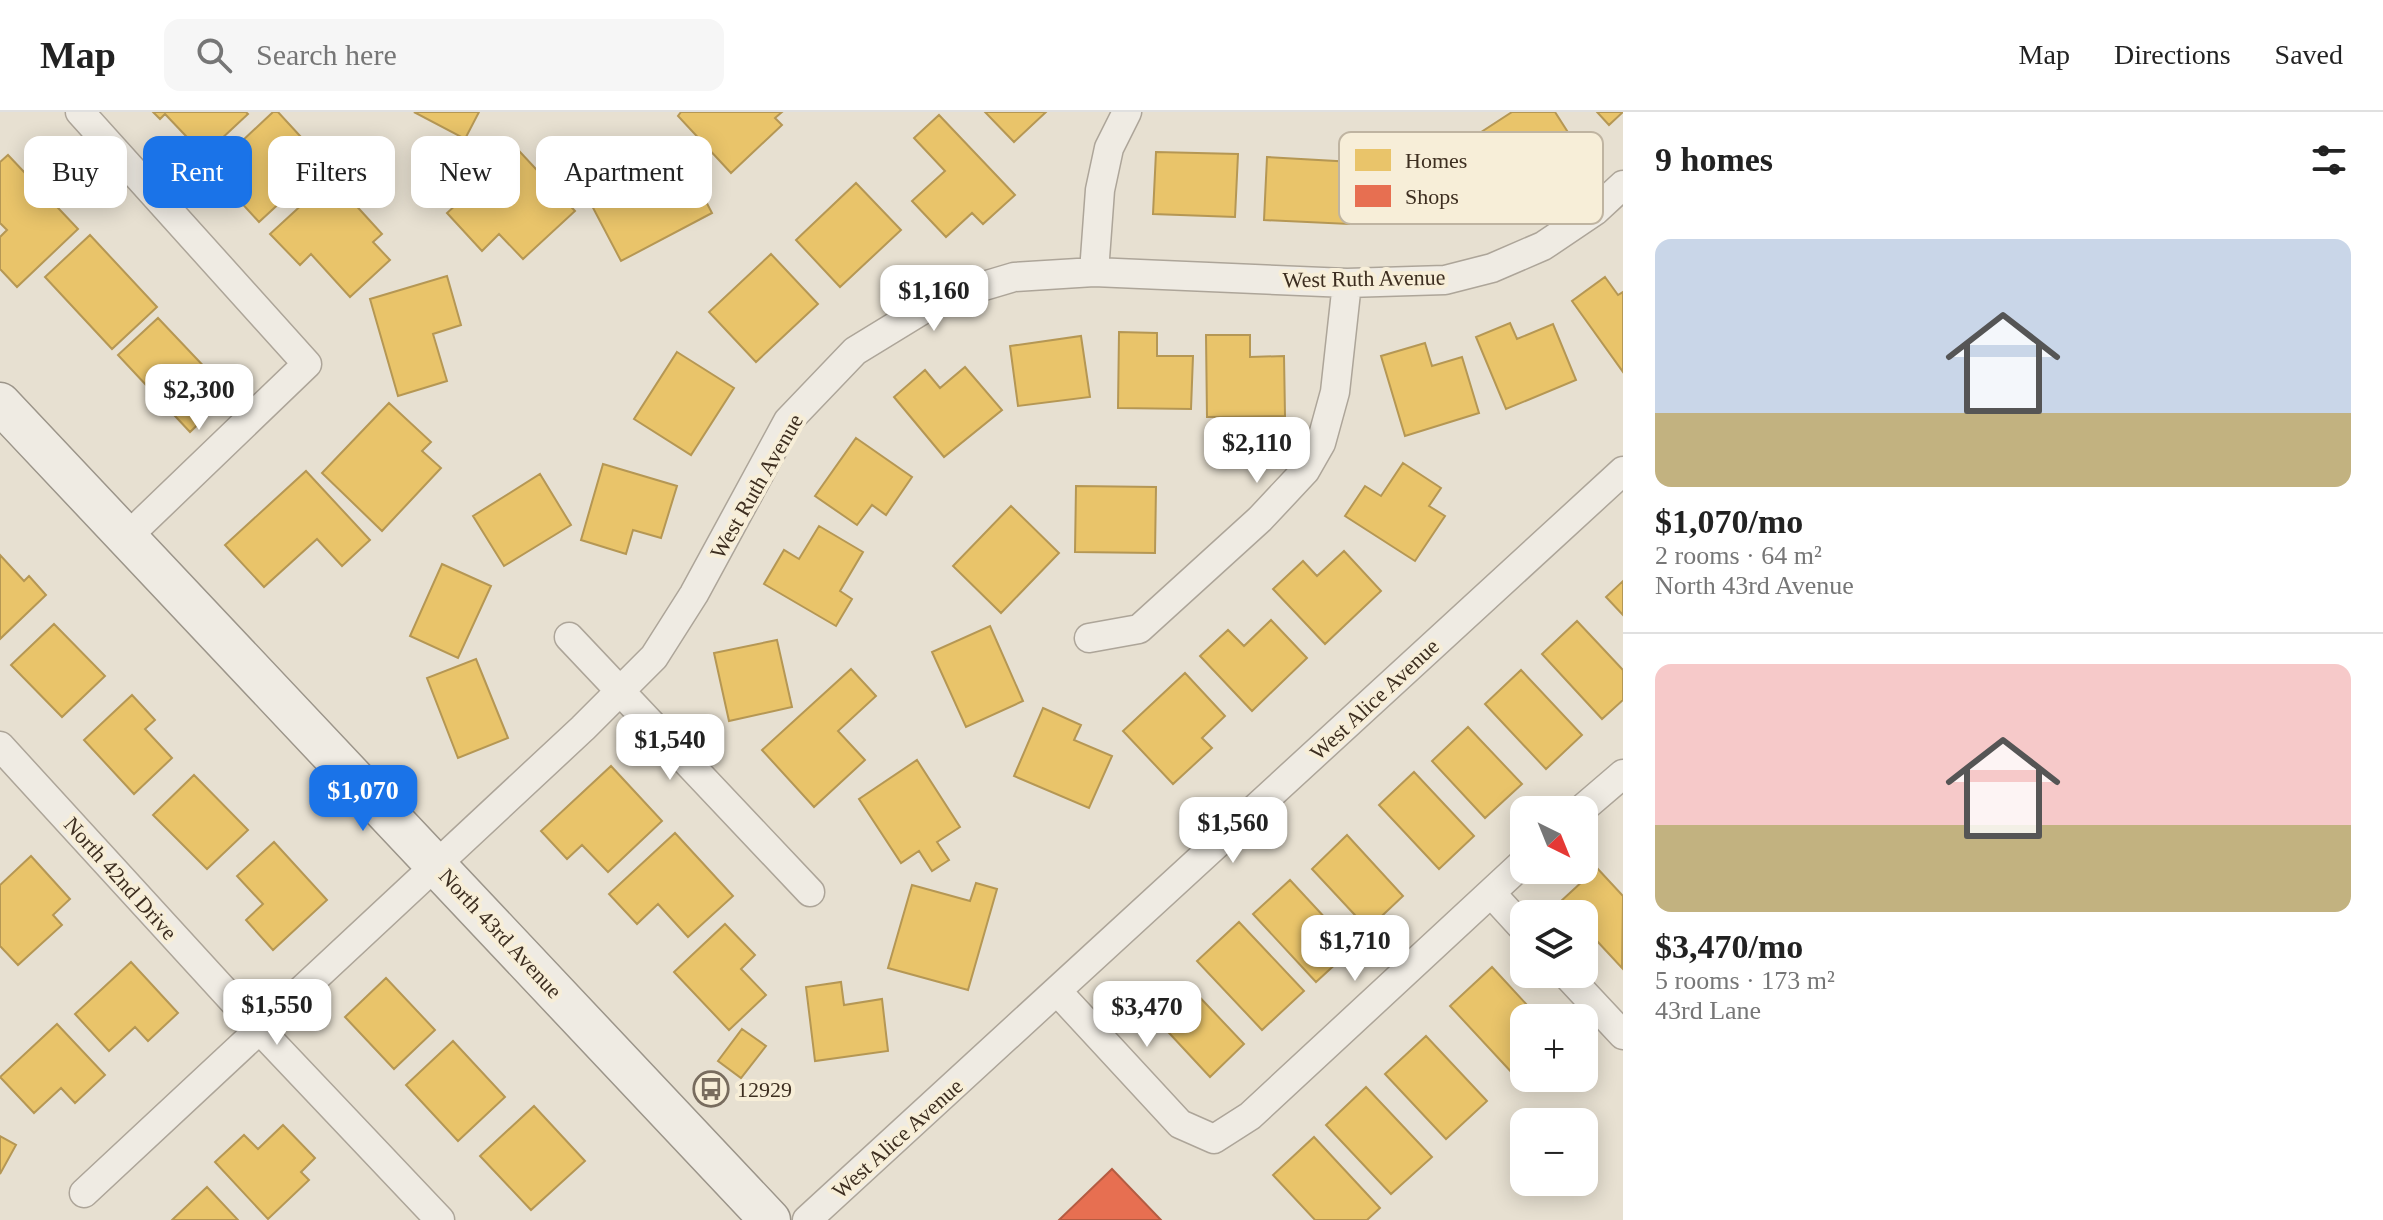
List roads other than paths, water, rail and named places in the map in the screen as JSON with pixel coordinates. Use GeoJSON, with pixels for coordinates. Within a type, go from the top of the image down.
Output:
{"type":"FeatureCollection","features":[{"type":"Feature","properties":{"kind":"main road","name":"North 43rd Avenue"},"geometry":{"type":"LineString","coordinates":[[0,403],[770,1220]]}},
{"type":"Feature","properties":{"kind":"street"},"geometry":{"type":"LineString","coordinates":[[80,112],[307,364],[127,537]]}},
{"type":"Feature","properties":{"kind":"street"},"geometry":{"type":"LineString","coordinates":[[1094,272],[1100,190],[1109,148],[1127,112]]}},
{"type":"Feature","properties":{"kind":"street","name":"West Ruth Avenue"},"geometry":{"type":"LineString","coordinates":[[1603,204],[1623,185]]}},
{"type":"Feature","properties":{"kind":"street","name":"West Ruth Avenue"},"geometry":{"type":"LineString","coordinates":[[84,1193],[654,657],[694,594],[788,421],[855,351],[940,299],[1014,277],[1094,272],[1347,283],[1445,280],[1492,268],[1543,246],[1576,224]]}},
{"type":"Feature","properties":{"kind":"street"},"geometry":{"type":"LineString","coordinates":[[1089,638],[1139,629],[1260,519],[1305,471],[1321,443],[1335,392],[1347,283]]}},
{"type":"Feature","properties":{"kind":"street","name":"West Alice Avenue"},"geometry":{"type":"LineString","coordinates":[[807,1220],[1623,471]]}},
{"type":"Feature","properties":{"kind":"street"},"geometry":{"type":"LineString","coordinates":[[569,637],[810,892]]}},
{"type":"Feature","properties":{"kind":"street","name":"North 42nd Drive"},"geometry":{"type":"LineString","coordinates":[[6,765],[440,1220]]}},
{"type":"Feature","properties":{"kind":"street"},"geometry":{"type":"LineString","coordinates":[[1597,796],[1623,774]]}},
{"type":"Feature","properties":{"kind":"street"},"geometry":{"type":"LineString","coordinates":[[1057,991],[1180,1124],[1214,1139],[1250,1116],[1510,875]]}},
{"type":"Feature","properties":{"kind":"street"},"geometry":{"type":"LineString","coordinates":[[1491,893],[1510,914]]}},
{"type":"Feature","properties":{"kind":"street"},"geometry":{"type":"LineString","coordinates":[[1579,988],[1623,1035]]}},
{"type":"Feature","properties":{"kind":"place","name":"12929"},"geometry":{"type":"Point","coordinates":[711,1089]}}]}
